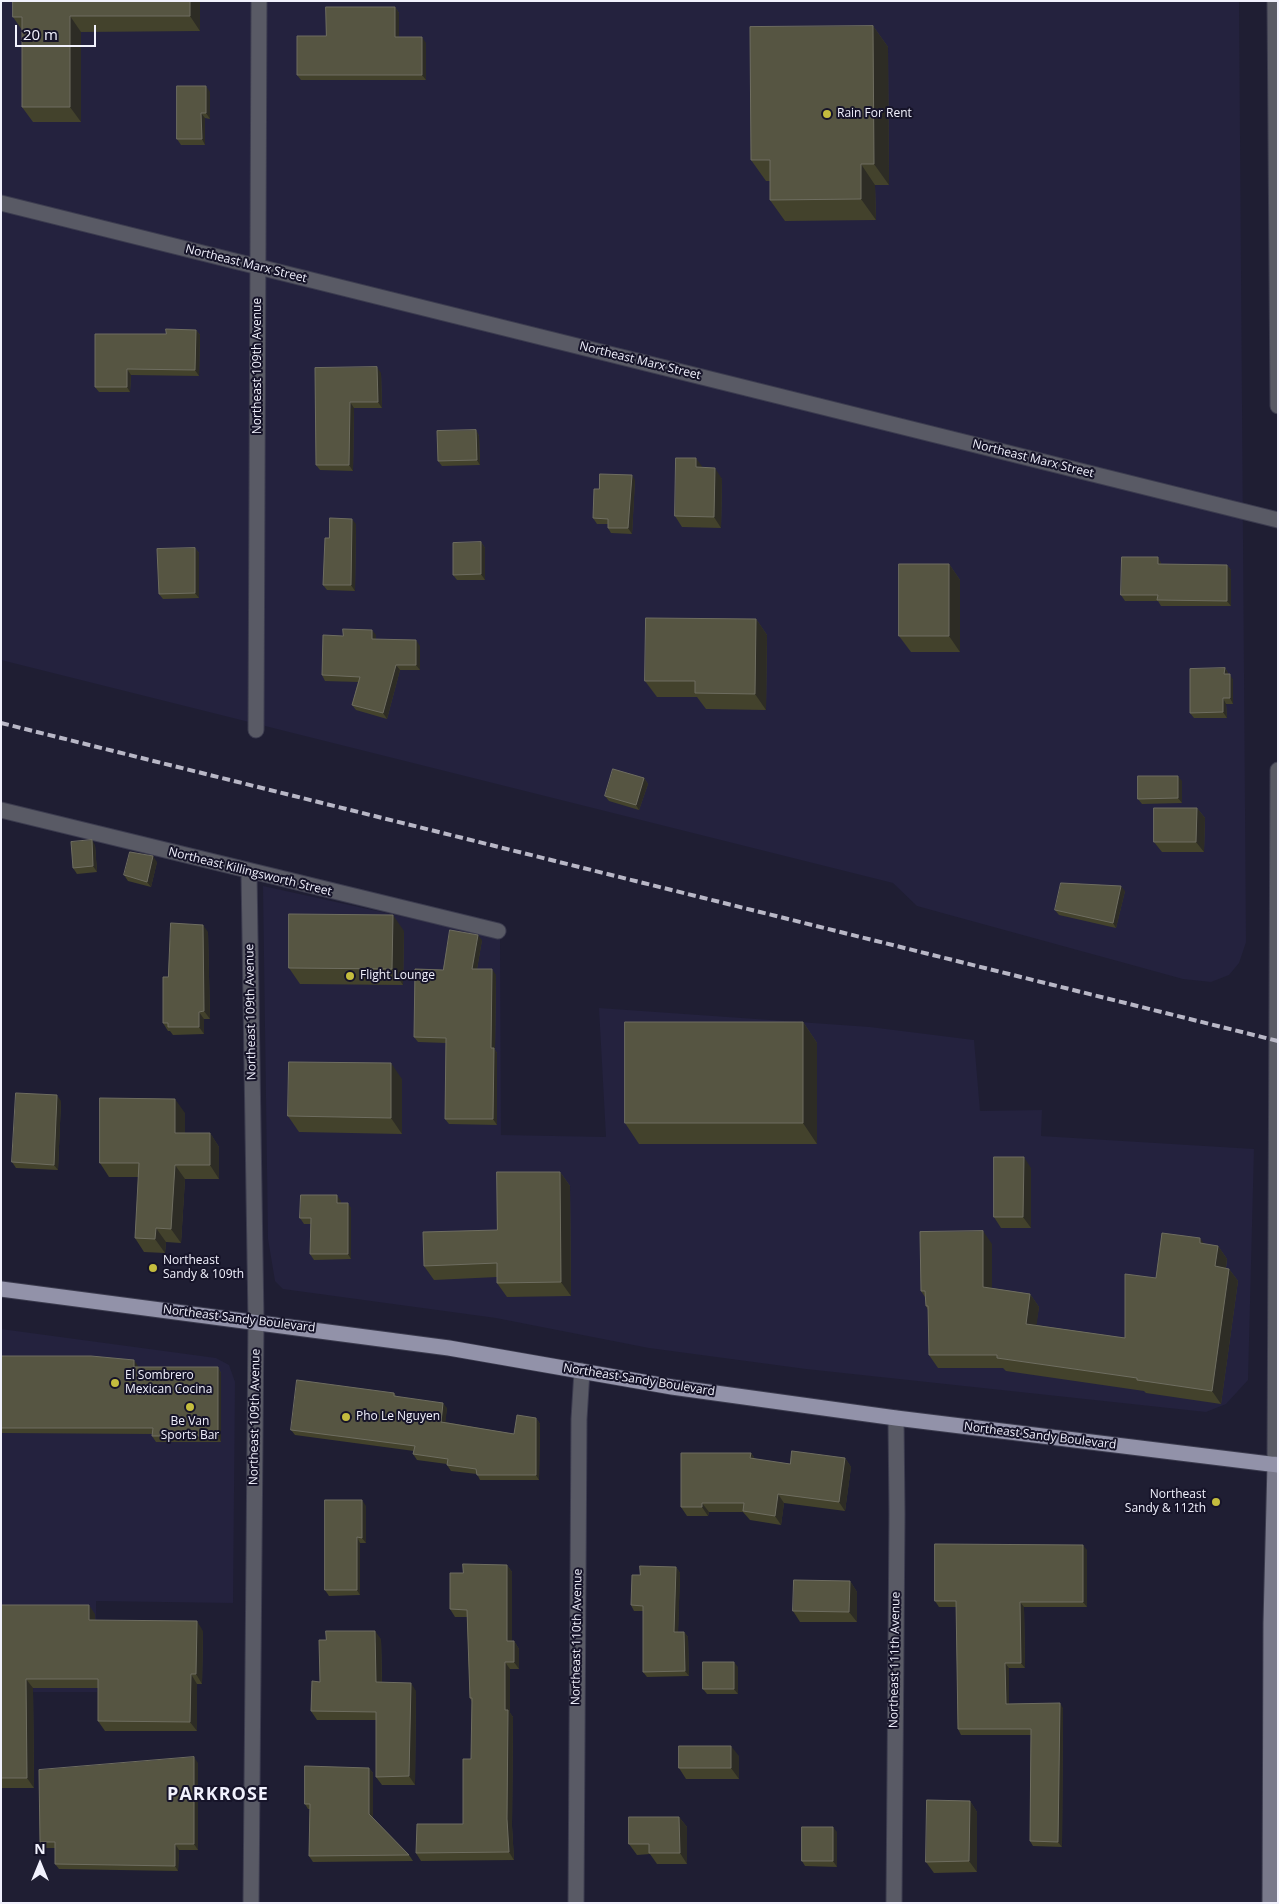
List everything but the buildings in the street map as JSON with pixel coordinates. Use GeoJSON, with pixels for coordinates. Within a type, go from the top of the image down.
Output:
{"type":"FeatureCollection","features":[{"type":"Feature","properties":{"kind":"main road","name":"Northeast Sandy Boulevard"},"geometry":{"type":"LineString","coordinates":[[1,1289],[256,1321],[448,1348],[672,1387],[896,1418],[1276,1464]]}},
{"type":"Feature","properties":{"kind":"street","name":"Northeast 109th Avenue"},"geometry":{"type":"LineString","coordinates":[[256,730],[260,1]]}},
{"type":"Feature","properties":{"kind":"street"},"geometry":{"type":"LineString","coordinates":[[1275,1],[1278,406]]}},
{"type":"Feature","properties":{"kind":"street","name":"Northeast Marx Street"},"geometry":{"type":"LineString","coordinates":[[1,203],[1278,520]]}},
{"type":"Feature","properties":{"kind":"street"},"geometry":{"type":"LineString","coordinates":[[1270,1903],[1271,1623],[1276,1464],[1278,770]]}},
{"type":"Feature","properties":{"kind":"street","name":"Northeast Killingsworth Street"},"geometry":{"type":"LineString","coordinates":[[1,810],[249,872],[498,931]]}},
{"type":"Feature","properties":{"kind":"street","name":"Northeast 109th Avenue"},"geometry":{"type":"LineString","coordinates":[[249,872],[256,1321],[251,1903]]}},
{"type":"Feature","properties":{"kind":"street","name":"Northeast 110th Avenue"},"geometry":{"type":"LineString","coordinates":[[576,1903],[579,1467],[582,1371]]}},
{"type":"Feature","properties":{"kind":"street","name":"Northeast 111th Avenue"},"geometry":{"type":"LineString","coordinates":[[894,1903],[896,1418]]}},
{"type":"Feature","properties":{"kind":"shaded area"},"geometry":{"type":"Polygon","coordinates":[[[1,1],[1239,1],[1246,942],[1239,963],[1229,975],[1211,982],[1183,979],[917,906],[893,883],[1,660],[1,1]]]}},
{"type":"Feature","properties":{"kind":"shaded area"},"geometry":{"type":"Polygon","coordinates":[[[263,886],[500,938],[501,1135],[606,1137],[599,1008],[870,1027],[974,1040],[980,1111],[1042,1110],[1041,1136],[1254,1149],[1248,1380],[1226,1404],[1206,1412],[806,1369],[649,1348],[496,1318],[283,1289],[275,1281],[268,1239],[263,886]]]}},
{"type":"Feature","properties":{"kind":"shaded area"},"geometry":{"type":"Polygon","coordinates":[[[1,1329],[216,1358],[229,1365],[235,1382],[233,1603],[96,1601],[97,1692],[1,1692],[1,1329]]]}},
{"type":"Feature","properties":{"kind":"railway"},"geometry":{"type":"LineString","coordinates":[[1,723],[1278,1041]]}},
{"type":"Feature","properties":{"kind":"place","name":"Rain For Rent"},"geometry":{"type":"Point","coordinates":[827,114]}},
{"type":"Feature","properties":{"kind":"place","name":"Flight Lounge"},"geometry":{"type":"Point","coordinates":[350,976]}},
{"type":"Feature","properties":{"kind":"place","name":"Northeast Sandy & 109th"},"geometry":{"type":"Point","coordinates":[153,1268]}},
{"type":"Feature","properties":{"kind":"place","name":"El Sombrero Mexican Cocina"},"geometry":{"type":"Point","coordinates":[115,1383]}},
{"type":"Feature","properties":{"kind":"place","name":"Be Van Sports Bar"},"geometry":{"type":"Point","coordinates":[190,1407]}},
{"type":"Feature","properties":{"kind":"place","name":"Pho Le Nguyen"},"geometry":{"type":"Point","coordinates":[346,1417]}},
{"type":"Feature","properties":{"kind":"place","name":"Northeast Sandy & 112th"},"geometry":{"type":"Point","coordinates":[1216,1502]}},
{"type":"Feature","properties":{"kind":"district","name":"PARKROSE"},"geometry":{"type":"Point","coordinates":[218,1795]}}]}
